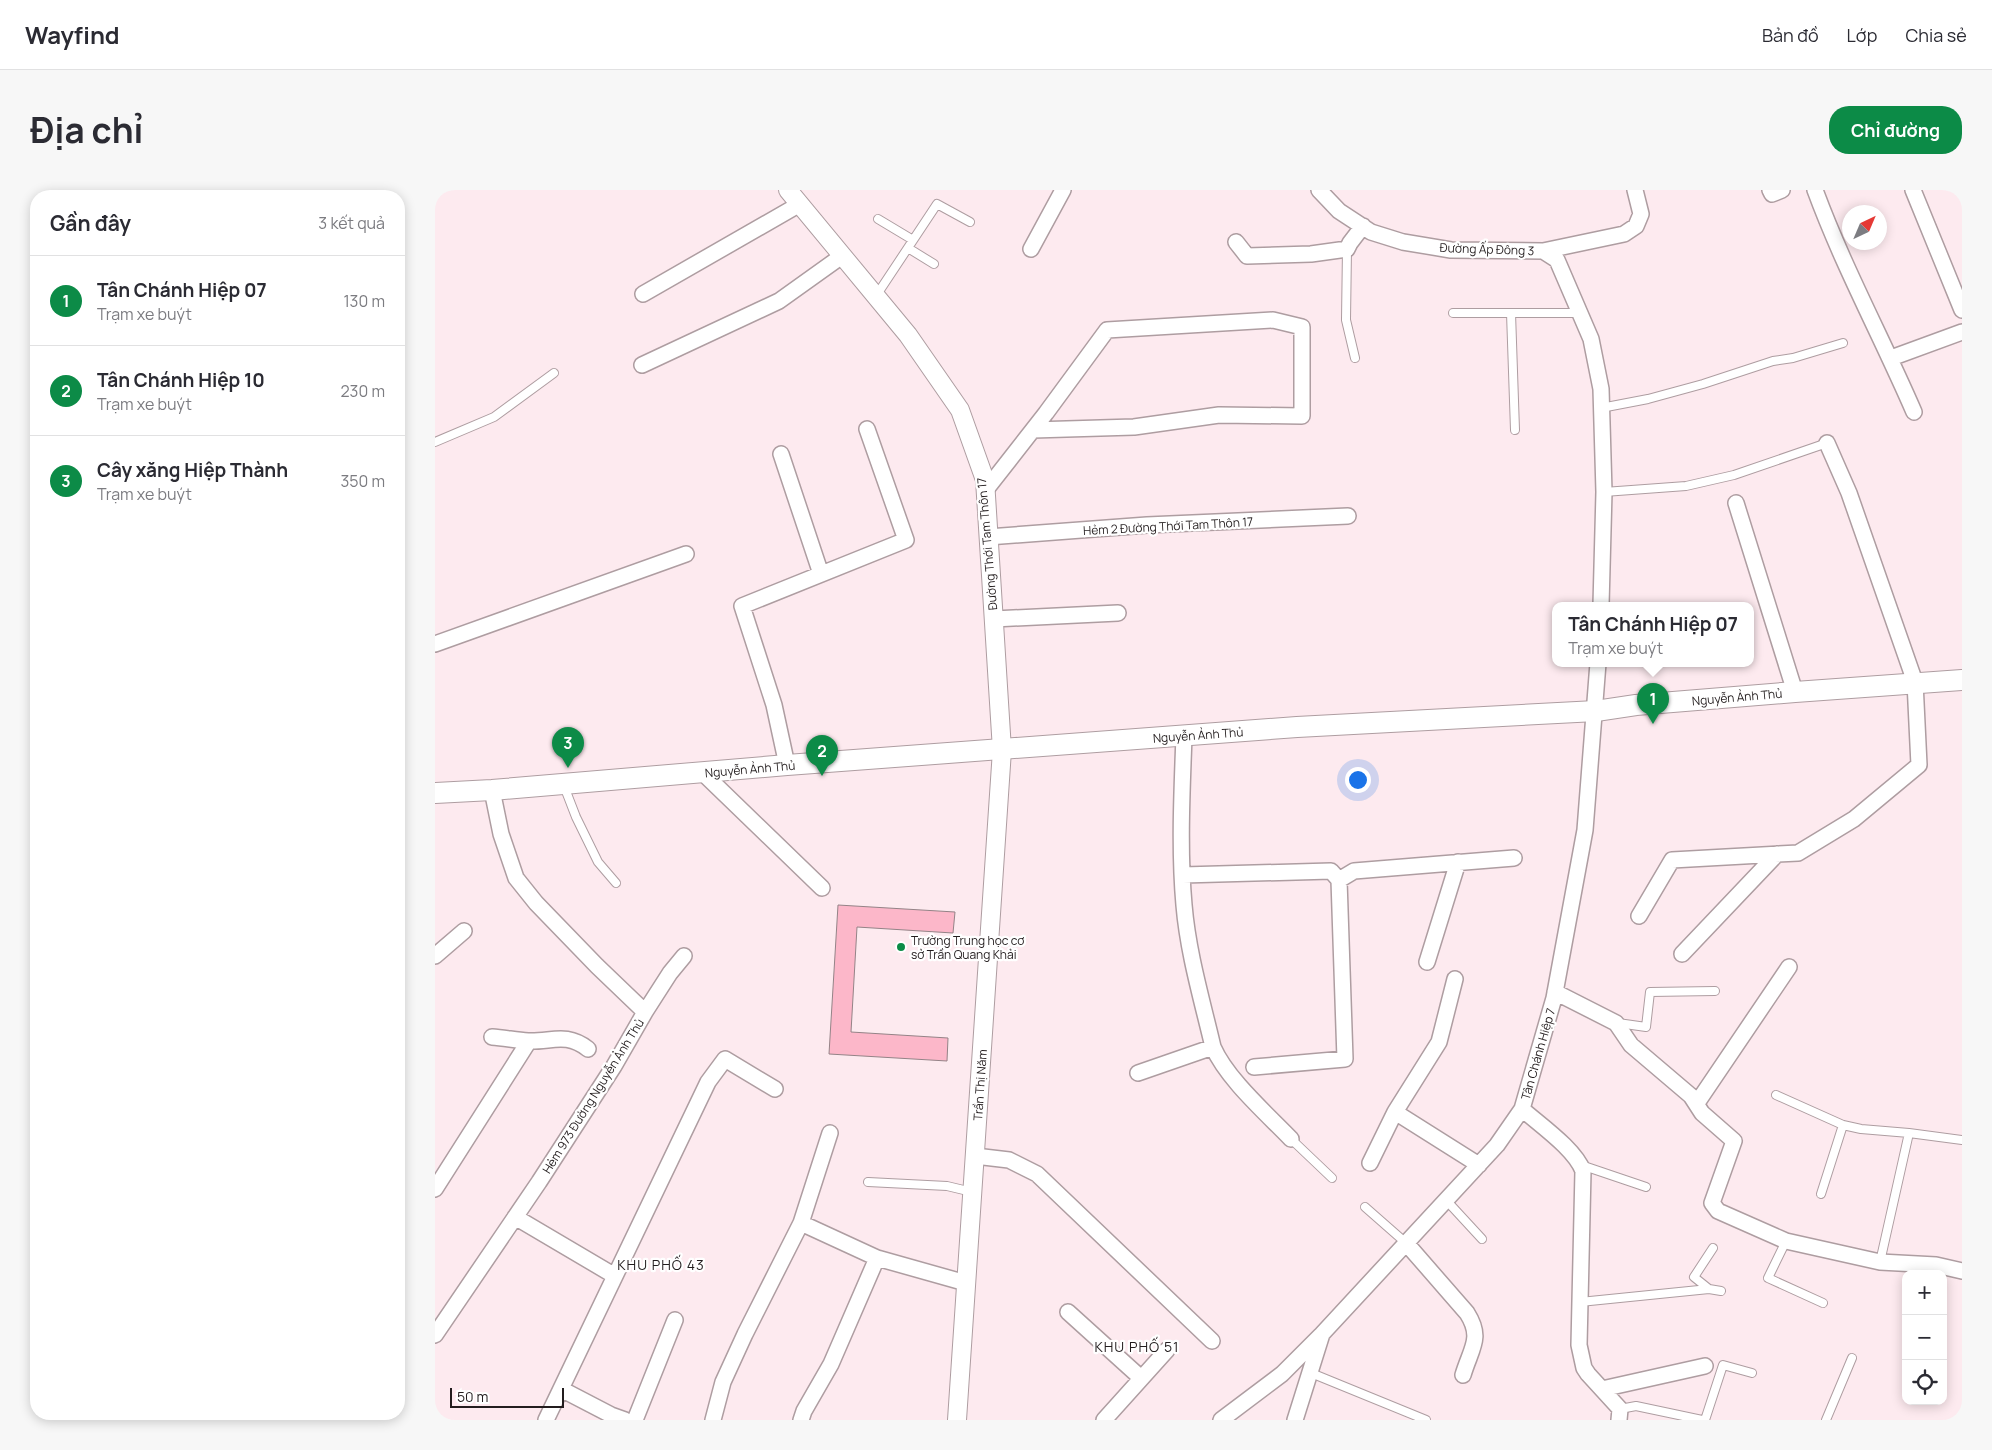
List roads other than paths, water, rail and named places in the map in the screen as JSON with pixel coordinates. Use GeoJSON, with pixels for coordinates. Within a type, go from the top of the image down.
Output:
{"type":"FeatureCollection","features":[{"type":"Feature","properties":{"kind":"main road","name":"Nguyễn Ảnh Thủ"},"geometry":{"type":"LineString","coordinates":[[435,793],[1307,727],[1596,711],[1636,705],[1915,682],[1962,680]]}},
{"type":"Feature","properties":{"kind":"street","name":"Đường Thới Tam Thôn 17"},"geometry":{"type":"LineString","coordinates":[[788,190],[907,335],[960,410],[985,480],[1002,750]]}},
{"type":"Feature","properties":{"kind":"street"},"geometry":{"type":"LineString","coordinates":[[1031,249],[1063,190]]}},
{"type":"Feature","properties":{"kind":"street","name":"Đường Ấp Đông 3"},"geometry":{"type":"LineString","coordinates":[[1319,190],[1339,211],[1371,232],[1403,242],[1451,250],[1543,252],[1557,260],[1591,339],[1601,389],[1604,492],[1601,602]]}},
{"type":"Feature","properties":{"kind":"street"},"geometry":{"type":"LineString","coordinates":[[1543,252],[1625,234],[1635,226],[1641,214],[1635,190]]}},
{"type":"Feature","properties":{"kind":"street"},"geometry":{"type":"LineString","coordinates":[[1770,190],[1772,194],[1782,190]]}},
{"type":"Feature","properties":{"kind":"street"},"geometry":{"type":"LineString","coordinates":[[1815,190],[1830,230],[1891,358],[1913,412]]}},
{"type":"Feature","properties":{"kind":"street"},"geometry":{"type":"LineString","coordinates":[[1913,190],[1962,310]]}},
{"type":"Feature","properties":{"kind":"street"},"geometry":{"type":"LineString","coordinates":[[643,294],[800,204]]}},
{"type":"Feature","properties":{"kind":"street"},"geometry":{"type":"LineString","coordinates":[[1236,242],[1247,256],[1311,254],[1347,249],[1363,226]]}},
{"type":"Feature","properties":{"kind":"street"},"geometry":{"type":"LineString","coordinates":[[642,365],[779,301],[842,256]]}},
{"type":"Feature","properties":{"kind":"street"},"geometry":{"type":"LineString","coordinates":[[985,491],[1107,330],[1273,320],[1301,327],[1302,416],[1219,415],[1134,427],[1033,430]]}},
{"type":"Feature","properties":{"kind":"street"},"geometry":{"type":"LineString","coordinates":[[1891,358],[1962,332]]}},
{"type":"Feature","properties":{"kind":"street"},"geometry":{"type":"LineString","coordinates":[[787,765],[774,705],[742,606],[906,540],[867,429]]}},
{"type":"Feature","properties":{"kind":"street"},"geometry":{"type":"LineString","coordinates":[[1639,916],[1672,860],[1798,853],[1854,819],[1919,765],[1915,682],[1849,494],[1827,443]]}},
{"type":"Feature","properties":{"kind":"street"},"geometry":{"type":"LineString","coordinates":[[781,454],[821,574]]}},
{"type":"Feature","properties":{"kind":"street"},"geometry":{"type":"LineString","coordinates":[[1737,503],[1795,692]]}},
{"type":"Feature","properties":{"kind":"street","name":"Hẻm 2 Đường Thới Tam Thôn 17"},"geometry":{"type":"LineString","coordinates":[[988,537],[1147,525],[1348,516]]}},
{"type":"Feature","properties":{"kind":"street"},"geometry":{"type":"LineString","coordinates":[[435,644],[686,554]]}},
{"type":"Feature","properties":{"kind":"street"},"geometry":{"type":"LineString","coordinates":[[994,619],[1118,613]]}},
{"type":"Feature","properties":{"kind":"street"},"geometry":{"type":"LineString","coordinates":[[1596,711],[1598,667]]}},
{"type":"Feature","properties":{"kind":"street","name":"Tân Chánh Hiệp 7"},"geometry":{"type":"LineString","coordinates":[[1581,1166],[1564,1146],[1522,1109],[1555,992],[1585,830],[1596,711]]}},
{"type":"Feature","properties":{"kind":"street"},"geometry":{"type":"LineString","coordinates":[[1184,736],[1182,805],[1184,904],[1192,963],[1213,1047],[1218,1059],[1229,1073],[1291,1139]]}},
{"type":"Feature","properties":{"kind":"street","name":"Trần Thị Năm"},"geometry":{"type":"LineString","coordinates":[[957,1420],[1002,750]]}},
{"type":"Feature","properties":{"kind":"street"},"geometry":{"type":"LineString","coordinates":[[703,773],[822,888]]}},
{"type":"Feature","properties":{"kind":"street","name":"Hẻm 973 Đường Nguyễn Ảnh Thủ"},"geometry":{"type":"LineString","coordinates":[[435,1335],[614,1066],[645,1012],[536,903],[516,878],[501,834],[492,790]]}},
{"type":"Feature","properties":{"kind":"street"},"geometry":{"type":"LineString","coordinates":[[1682,954],[1777,854]]}},
{"type":"Feature","properties":{"kind":"street"},"geometry":{"type":"LineString","coordinates":[[1339,880],[1354,871],[1514,858]]}},
{"type":"Feature","properties":{"kind":"street"},"geometry":{"type":"LineString","coordinates":[[1427,962],[1459,862]]}},
{"type":"Feature","properties":{"kind":"street"},"geometry":{"type":"LineString","coordinates":[[1183,875],[1331,871],[1339,880],[1345,1059],[1254,1067]]}},
{"type":"Feature","properties":{"kind":"street"},"geometry":{"type":"LineString","coordinates":[[435,956],[464,931]]}},
{"type":"Feature","properties":{"kind":"street"},"geometry":{"type":"LineString","coordinates":[[645,1012],[670,973],[684,956]]}},
{"type":"Feature","properties":{"kind":"street"},"geometry":{"type":"LineString","coordinates":[[1697,1103],[1789,967]]}},
{"type":"Feature","properties":{"kind":"street"},"geometry":{"type":"LineString","coordinates":[[1370,1162],[1395,1112],[1439,1042],[1455,979]]}},
{"type":"Feature","properties":{"kind":"street"},"geometry":{"type":"LineString","coordinates":[[1555,992],[1616,1023],[1631,1045],[1684,1089],[1697,1103],[1702,1113],[1734,1142],[1712,1203],[1718,1211],[1786,1241],[1880,1262],[1936,1265],[1962,1271]]}},
{"type":"Feature","properties":{"kind":"street"},"geometry":{"type":"LineString","coordinates":[[492,1037],[529,1041],[566,1038],[578,1042],[588,1050]]}},
{"type":"Feature","properties":{"kind":"street"},"geometry":{"type":"LineString","coordinates":[[435,1188],[529,1041]]}},
{"type":"Feature","properties":{"kind":"street"},"geometry":{"type":"LineString","coordinates":[[1138,1073],[1213,1047]]}},
{"type":"Feature","properties":{"kind":"street"},"geometry":{"type":"LineString","coordinates":[[546,1420],[708,1082],[725,1059],[775,1089]]}},
{"type":"Feature","properties":{"kind":"street"},"geometry":{"type":"LineString","coordinates":[[1221,1420],[1282,1374],[1322,1334],[1497,1145],[1522,1109]]}},
{"type":"Feature","properties":{"kind":"street"},"geometry":{"type":"LineString","coordinates":[[1395,1112],[1479,1165]]}},
{"type":"Feature","properties":{"kind":"street"},"geometry":{"type":"LineString","coordinates":[[713,1420],[723,1382],[801,1223],[830,1133]]}},
{"type":"Feature","properties":{"kind":"street"},"geometry":{"type":"LineString","coordinates":[[975,1156],[1009,1160],[1037,1174],[1212,1341]]}},
{"type":"Feature","properties":{"kind":"street"},"geometry":{"type":"LineString","coordinates":[[1581,1166],[1584,1179],[1579,1345],[1584,1368],[1602,1389],[1619,1415]]}},
{"type":"Feature","properties":{"kind":"street"},"geometry":{"type":"LineString","coordinates":[[515,1217],[615,1276]]}},
{"type":"Feature","properties":{"kind":"street"},"geometry":{"type":"LineString","coordinates":[[801,1223],[877,1258],[966,1283]]}},
{"type":"Feature","properties":{"kind":"street"},"geometry":{"type":"LineString","coordinates":[[1406,1243],[1467,1312],[1474,1324],[1476,1336],[1463,1374]]}},
{"type":"Feature","properties":{"kind":"street"},"geometry":{"type":"LineString","coordinates":[[801,1420],[804,1411],[831,1364],[877,1258]]}},
{"type":"Feature","properties":{"kind":"street"},"geometry":{"type":"LineString","coordinates":[[1068,1312],[1141,1378]]}},
{"type":"Feature","properties":{"kind":"street"},"geometry":{"type":"LineString","coordinates":[[635,1420],[675,1320]]}},
{"type":"Feature","properties":{"kind":"street"},"geometry":{"type":"LineString","coordinates":[[1295,1420],[1322,1334]]}},
{"type":"Feature","properties":{"kind":"street"},"geometry":{"type":"LineString","coordinates":[[1104,1420],[1167,1350]]}},
{"type":"Feature","properties":{"kind":"street"},"geometry":{"type":"LineString","coordinates":[[1602,1389],[1705,1366]]}},
{"type":"Feature","properties":{"kind":"street"},"geometry":{"type":"LineString","coordinates":[[561,1389],[611,1415],[625,1420]]}},
{"type":"Feature","properties":{"kind":"lane"},"geometry":{"type":"LineString","coordinates":[[876,296],[937,204],[970,222]]}},
{"type":"Feature","properties":{"kind":"lane"},"geometry":{"type":"LineString","coordinates":[[878,219],[913,240]]}},
{"type":"Feature","properties":{"kind":"lane"},"geometry":{"type":"LineString","coordinates":[[908,248],[934,264]]}},
{"type":"Feature","properties":{"kind":"lane"},"geometry":{"type":"LineString","coordinates":[[1347,249],[1346,320],[1355,358]]}},
{"type":"Feature","properties":{"kind":"lane"},"geometry":{"type":"LineString","coordinates":[[1453,313],[1580,314]]}},
{"type":"Feature","properties":{"kind":"lane"},"geometry":{"type":"LineString","coordinates":[[1511,314],[1515,430]]}},
{"type":"Feature","properties":{"kind":"lane"},"geometry":{"type":"LineString","coordinates":[[1601,408],[1648,399],[1773,361],[1793,358],[1843,343]]}},
{"type":"Feature","properties":{"kind":"lane"},"geometry":{"type":"LineString","coordinates":[[435,442],[494,417],[555,373]]}},
{"type":"Feature","properties":{"kind":"lane"},"geometry":{"type":"LineString","coordinates":[[1604,492],[1686,486],[1734,475],[1827,443]]}},
{"type":"Feature","properties":{"kind":"lane"},"geometry":{"type":"LineString","coordinates":[[563,784],[576,817],[599,862],[617,883]]}},
{"type":"Feature","properties":{"kind":"lane"},"geometry":{"type":"LineString","coordinates":[[1616,1023],[1646,1027],[1650,992],[1715,991]]}},
{"type":"Feature","properties":{"kind":"lane"},"geometry":{"type":"LineString","coordinates":[[1776,1095],[1843,1125],[1861,1129],[1962,1140]]}},
{"type":"Feature","properties":{"kind":"lane"},"geometry":{"type":"LineString","coordinates":[[1821,1194],[1843,1125]]}},
{"type":"Feature","properties":{"kind":"lane"},"geometry":{"type":"LineString","coordinates":[[1880,1262],[1909,1133]]}},
{"type":"Feature","properties":{"kind":"lane"},"geometry":{"type":"LineString","coordinates":[[1291,1139],[1332,1178]]}},
{"type":"Feature","properties":{"kind":"lane"},"geometry":{"type":"LineString","coordinates":[[1581,1166],[1646,1187]]}},
{"type":"Feature","properties":{"kind":"lane"},"geometry":{"type":"LineString","coordinates":[[868,1182],[947,1186],[972,1192]]}},
{"type":"Feature","properties":{"kind":"lane"},"geometry":{"type":"LineString","coordinates":[[1446,1200],[1482,1239]]}},
{"type":"Feature","properties":{"kind":"lane"},"geometry":{"type":"LineString","coordinates":[[1365,1207],[1406,1243]]}},
{"type":"Feature","properties":{"kind":"lane"},"geometry":{"type":"LineString","coordinates":[[1786,1241],[1768,1278],[1823,1303]]}},
{"type":"Feature","properties":{"kind":"lane"},"geometry":{"type":"LineString","coordinates":[[1709,1290],[1694,1277],[1713,1248]]}},
{"type":"Feature","properties":{"kind":"lane"},"geometry":{"type":"LineString","coordinates":[[1580,1302],[1709,1290],[1721,1291]]}},
{"type":"Feature","properties":{"kind":"lane"},"geometry":{"type":"LineString","coordinates":[[1826,1420],[1852,1358]]}},
{"type":"Feature","properties":{"kind":"lane"},"geometry":{"type":"LineString","coordinates":[[1619,1415],[1636,1406],[1703,1420],[1723,1365],[1752,1373]]}},
{"type":"Feature","properties":{"kind":"lane"},"geometry":{"type":"LineString","coordinates":[[1311,1373],[1427,1420]]}},
{"type":"Feature","properties":{"kind":"place","name":"Tân Chánh Hiệp 07"},"geometry":{"type":"Point","coordinates":[1653,724]}},
{"type":"Feature","properties":{"kind":"place","name":"Cây xăng Hiệp Thành"},"geometry":{"type":"Point","coordinates":[568,768]}},
{"type":"Feature","properties":{"kind":"place","name":"Tân Chánh Hiệp 10"},"geometry":{"type":"Point","coordinates":[822,776]}},
{"type":"Feature","properties":{"kind":"place","name":"Trường Trung học cơ sở Trần Quang Khải"},"geometry":{"type":"Point","coordinates":[901,947]}},
{"type":"Feature","properties":{"kind":"district","name":"KHU PHỐ 43"},"geometry":{"type":"Point","coordinates":[661,1264]}},
{"type":"Feature","properties":{"kind":"district","name":"KHU PHỐ 51"},"geometry":{"type":"Point","coordinates":[1137,1346]}}]}
